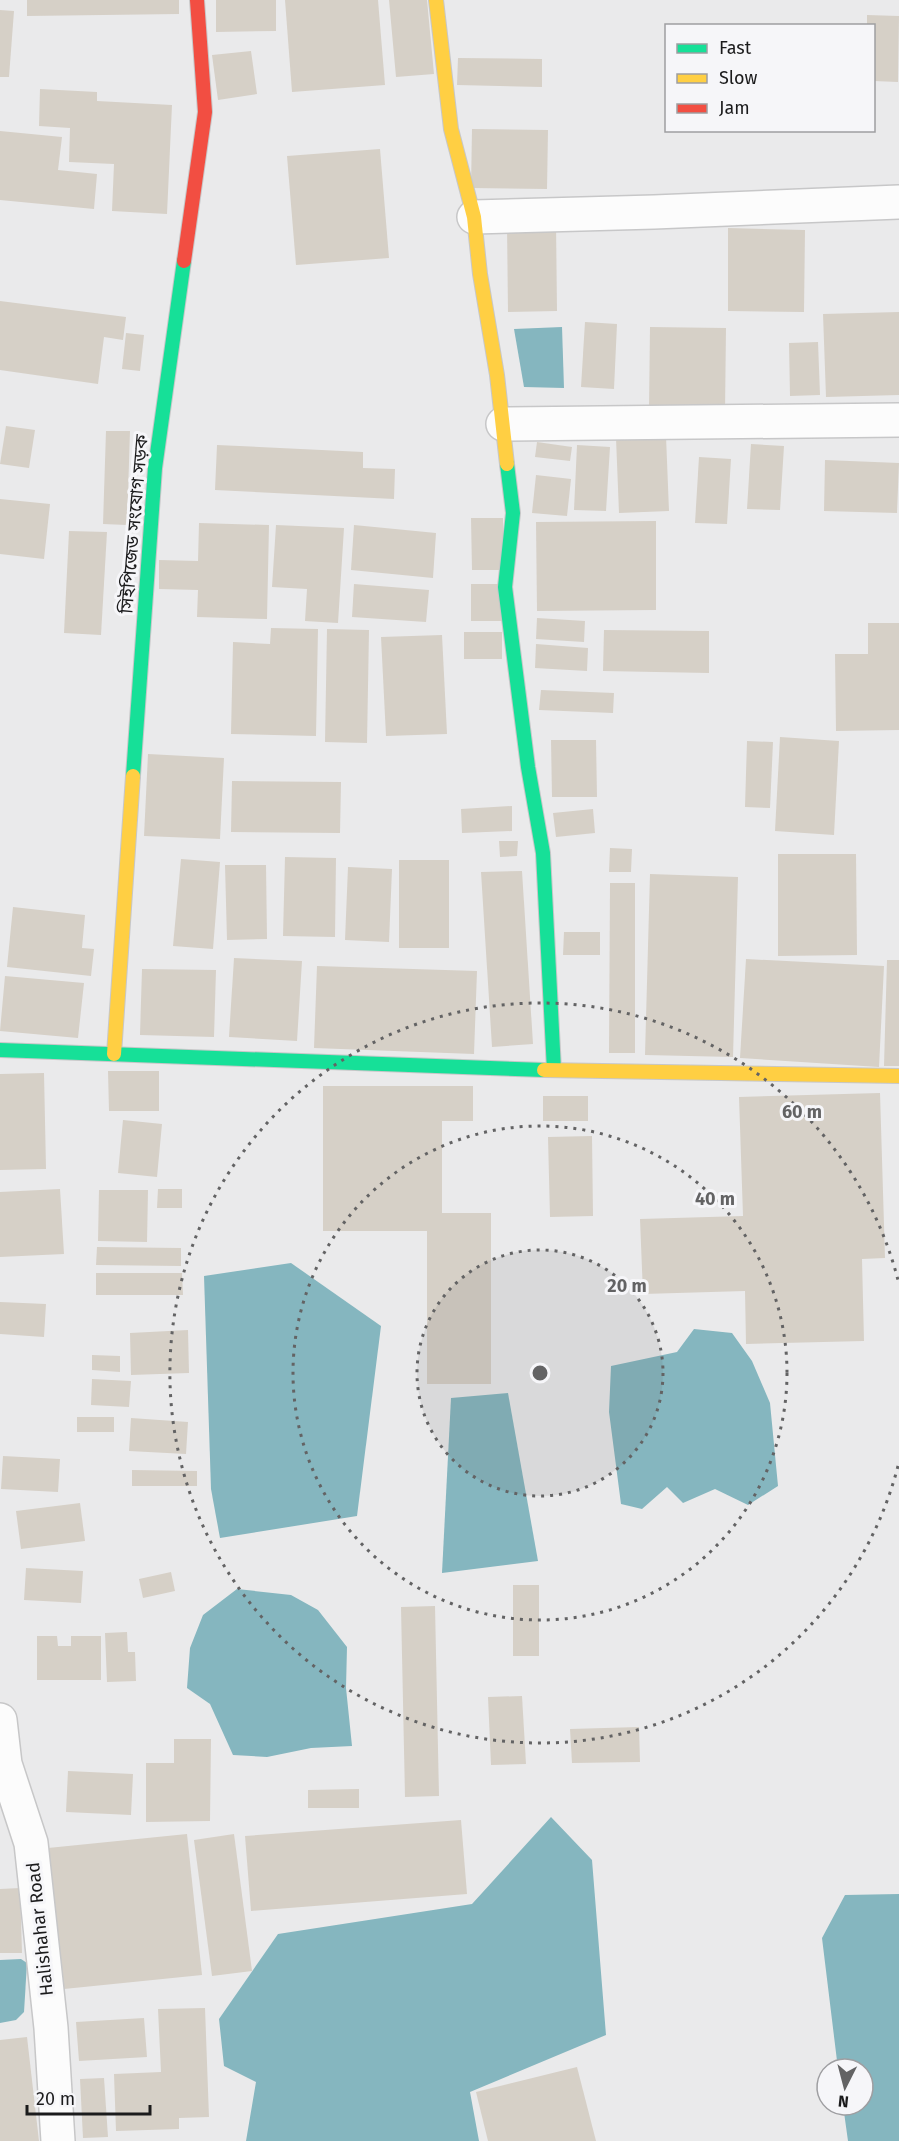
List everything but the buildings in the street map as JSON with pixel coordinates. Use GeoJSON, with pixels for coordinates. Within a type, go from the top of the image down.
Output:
{"type":"FeatureCollection","features":[{"type":"Feature","properties":{"kind":"street","name":"সিইপিজেড সংযোগ সড়ক"},"geometry":{"type":"LineString","coordinates":[[114,1054],[154,468],[205,112],[197,0]]}},
{"type":"Feature","properties":{"kind":"street"},"geometry":{"type":"LineString","coordinates":[[436,0],[451,129],[474,217],[480,274],[497,375],[513,513],[506,587],[528,767],[543,854],[554,1070]]}},
{"type":"Feature","properties":{"kind":"street"},"geometry":{"type":"LineString","coordinates":[[474,217],[899,202]]}},
{"type":"Feature","properties":{"kind":"street"},"geometry":{"type":"LineString","coordinates":[[503,424],[899,420]]}},
{"type":"Feature","properties":{"kind":"street"},"geometry":{"type":"LineString","coordinates":[[0,1050],[554,1070],[899,1076]]}},
{"type":"Feature","properties":{"kind":"street","name":"Halishahar Road"},"geometry":{"type":"LineString","coordinates":[[0,1720],[5,1764],[31,1843],[51,2028],[58,2141]]}},
{"type":"Feature","properties":{"kind":"water"},"geometry":{"type":"Polygon","coordinates":[[[562,327],[564,388],[524,387],[514,329],[562,327]]]}},
{"type":"Feature","properties":{"kind":"water"},"geometry":{"type":"Polygon","coordinates":[[[291,1263],[381,1326],[357,1516],[220,1538],[211,1489],[204,1276],[291,1263]]]}},
{"type":"Feature","properties":{"kind":"water"},"geometry":{"type":"Polygon","coordinates":[[[694,1329],[732,1333],[752,1361],[770,1403],[778,1486],[748,1505],[715,1489],[683,1503],[667,1487],[642,1509],[621,1504],[609,1412],[611,1366],[677,1352],[694,1329]]]}},
{"type":"Feature","properties":{"kind":"water"},"geometry":{"type":"Polygon","coordinates":[[[508,1393],[538,1561],[442,1573],[451,1398],[508,1393]]]}},
{"type":"Feature","properties":{"kind":"water"},"geometry":{"type":"Polygon","coordinates":[[[237,1589],[291,1595],[318,1610],[347,1647],[346,1688],[352,1746],[311,1748],[267,1757],[233,1755],[210,1704],[187,1688],[190,1648],[203,1615],[237,1589]]]}},
{"type":"Feature","properties":{"kind":"water"},"geometry":{"type":"Polygon","coordinates":[[[551,1817],[592,1860],[606,2035],[470,2092],[479,2141],[246,2141],[256,2082],[224,2066],[219,2019],[278,1934],[472,1904],[551,1817]]]}},
{"type":"Feature","properties":{"kind":"water"},"geometry":{"type":"Polygon","coordinates":[[[899,1894],[899,2141],[848,2141],[845,2117],[875,2117],[875,2057],[837,2057],[822,1938],[845,1895],[899,1894]]]}},
{"type":"Feature","properties":{"kind":"water"},"geometry":{"type":"Polygon","coordinates":[[[21,1959],[27,1963],[24,2012],[16,2020],[0,2023],[0,1960],[21,1959]]]}},
{"type":"Feature","properties":{"kind":"traffic: fast"},"geometry":{"type":"LineString","coordinates":[[133,776],[155,468],[184,261]]}},
{"type":"Feature","properties":{"kind":"traffic: fast"},"geometry":{"type":"LineString","coordinates":[[507,464],[513,513],[505,587],[528,767],[543,853],[554,1070]]}},
{"type":"Feature","properties":{"kind":"traffic: fast"},"geometry":{"type":"LineString","coordinates":[[0,1050],[544,1070]]}},
{"type":"Feature","properties":{"kind":"traffic: slow"},"geometry":{"type":"LineString","coordinates":[[436,0],[451,129],[474,217],[480,274],[497,375],[507,464]]}},
{"type":"Feature","properties":{"kind":"traffic: slow"},"geometry":{"type":"LineString","coordinates":[[114,1054],[133,776]]}},
{"type":"Feature","properties":{"kind":"traffic: slow"},"geometry":{"type":"LineString","coordinates":[[544,1070],[899,1076]]}},
{"type":"Feature","properties":{"kind":"traffic: jam"},"geometry":{"type":"LineString","coordinates":[[184,261],[205,112],[197,0]]}}]}
